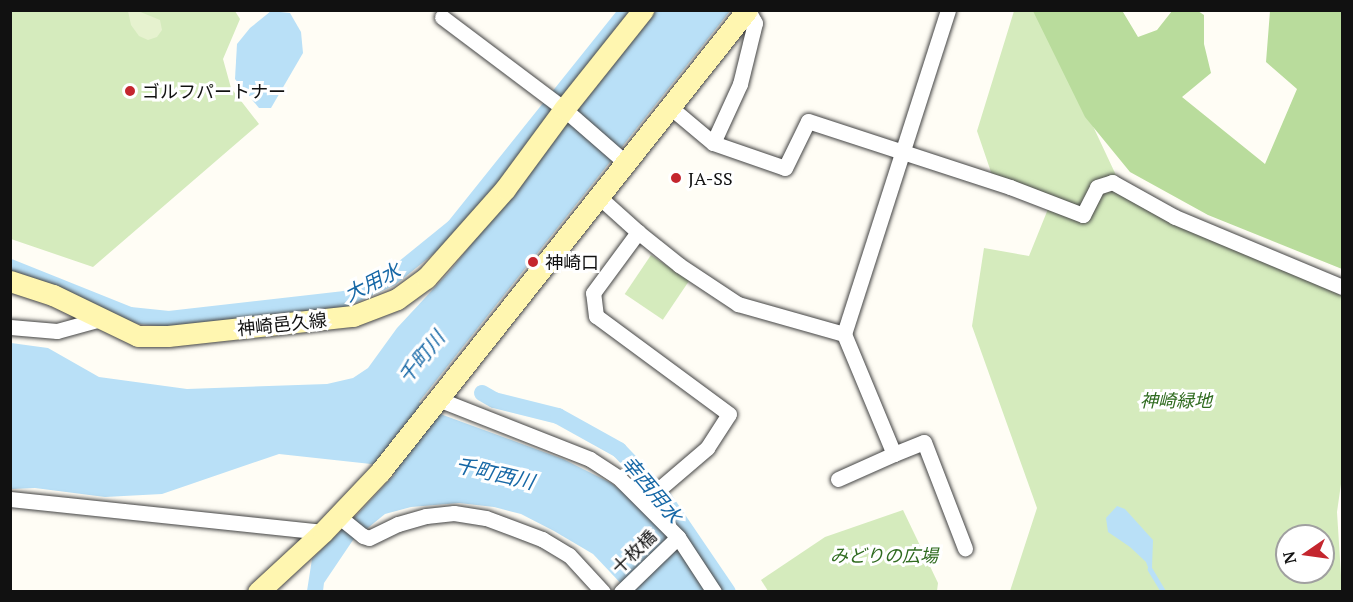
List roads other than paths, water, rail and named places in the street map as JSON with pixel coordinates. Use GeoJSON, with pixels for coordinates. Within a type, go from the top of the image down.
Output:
{"type":"FeatureCollection","features":[{"type":"Feature","properties":{"kind":"main road","name":"神崎邑久線"},"geometry":{"type":"LineString","coordinates":[[10,281],[53,295],[138,336],[168,336],[353,316],[397,299],[426,278],[505,189],[560,107],[643,10]]}},
{"type":"Feature","properties":{"kind":"main road"},"geometry":{"type":"LineString","coordinates":[[258,591],[341,518],[380,472],[598,196],[623,160],[670,107],[748,10]]}},
{"type":"Feature","properties":{"kind":"street"},"geometry":{"type":"LineString","coordinates":[[713,143],[740,84],[755,23],[748,10]]}},
{"type":"Feature","properties":{"kind":"street"},"geometry":{"type":"LineString","coordinates":[[894,454],[844,334],[901,150],[948,10]]}},
{"type":"Feature","properties":{"kind":"street"},"geometry":{"type":"LineString","coordinates":[[442,17],[560,107],[623,160]]}},
{"type":"Feature","properties":{"kind":"street"},"geometry":{"type":"LineString","coordinates":[[670,107],[713,143],[785,168],[808,121],[1058,203],[1083,215],[1096,187],[1112,182],[1175,217],[1342,286]]}},
{"type":"Feature","properties":{"kind":"street"},"geometry":{"type":"LineString","coordinates":[[598,196],[679,265],[738,304],[844,334]]}},
{"type":"Feature","properties":{"kind":"street"},"geometry":{"type":"LineString","coordinates":[[638,231],[593,293],[596,316],[729,414],[707,448],[653,494]]}},
{"type":"Feature","properties":{"kind":"street"},"geometry":{"type":"LineString","coordinates":[[10,327],[57,331],[104,318]]}},
{"type":"Feature","properties":{"kind":"street"},"geometry":{"type":"LineString","coordinates":[[435,404],[590,459],[618,477],[653,494],[676,538],[714,591]]}},
{"type":"Feature","properties":{"kind":"street"},"geometry":{"type":"LineString","coordinates":[[838,479],[924,442],[965,548]]}},
{"type":"Feature","properties":{"kind":"street"},"geometry":{"type":"LineString","coordinates":[[10,499],[323,532]]}},
{"type":"Feature","properties":{"kind":"street"},"geometry":{"type":"LineString","coordinates":[[341,518],[363,536],[369,538],[398,524],[426,516],[454,513],[486,518],[542,539],[560,550],[592,577],[603,591]]}},
{"type":"Feature","properties":{"kind":"street","name":"十枚橋"},"geometry":{"type":"LineString","coordinates":[[621,591],[676,538]]}},
{"type":"Feature","properties":{"kind":"water"},"geometry":{"type":"Polygon","coordinates":[[[271,11],[290,13],[301,32],[303,53],[271,108],[259,108],[235,79],[237,44],[250,28],[271,11]]]}},
{"type":"Feature","properties":{"kind":"water"},"geometry":{"type":"Polygon","coordinates":[[[656,11],[730,11],[419,402],[443,415],[563,459],[611,483],[639,504],[675,546],[706,591],[628,591],[593,554],[554,531],[521,514],[494,507],[459,503],[411,507],[385,514],[353,540],[324,583],[323,591],[307,591],[312,559],[395,474],[371,464],[279,454],[162,494],[105,497],[35,488],[11,489],[11,343],[48,348],[99,377],[187,389],[327,384],[353,378],[368,368],[397,328],[450,271],[656,11]]]}},
{"type":"Feature","properties":{"kind":"water"},"geometry":{"type":"Polygon","coordinates":[[[1117,506],[1125,509],[1153,540],[1152,568],[1149,570],[1146,562],[1130,547],[1108,532],[1106,518],[1117,506]]]}},
{"type":"Feature","properties":{"kind":"waterway","name":"大用水"},"geometry":{"type":"LineString","coordinates":[[10,267],[130,315],[169,319],[345,299],[391,278],[454,227],[628,10]]}},
{"type":"Feature","properties":{"kind":"waterway","name":"幸西用水"},"geometry":{"type":"LineString","coordinates":[[482,393],[494,400],[558,416],[619,450],[662,495],[728,592]]}},
{"type":"Feature","properties":{"kind":"waterway"},"geometry":{"type":"LineString","coordinates":[[1150,569],[1164,592]]}},
{"type":"Feature","properties":{"kind":"place","name":"ゴルフパートナー"},"geometry":{"type":"Point","coordinates":[130,91]}},
{"type":"Feature","properties":{"kind":"place","name":"JA-SS"},"geometry":{"type":"Point","coordinates":[676,178]}},
{"type":"Feature","properties":{"kind":"place","name":"神崎口"},"geometry":{"type":"Point","coordinates":[533,262]}},
{"type":"Feature","properties":{"kind":"water label","name":"千町川"},"geometry":{"type":"Point","coordinates":[421,357]}},
{"type":"Feature","properties":{"kind":"water label","name":"千町西川"},"geometry":{"type":"Point","coordinates":[495,473]}},
{"type":"Feature","properties":{"kind":"park label","name":"神崎緑地"},"geometry":{"type":"Point","coordinates":[1176,400]}},
{"type":"Feature","properties":{"kind":"park label","name":"みどりの広場"},"geometry":{"type":"Point","coordinates":[884,555]}}]}
